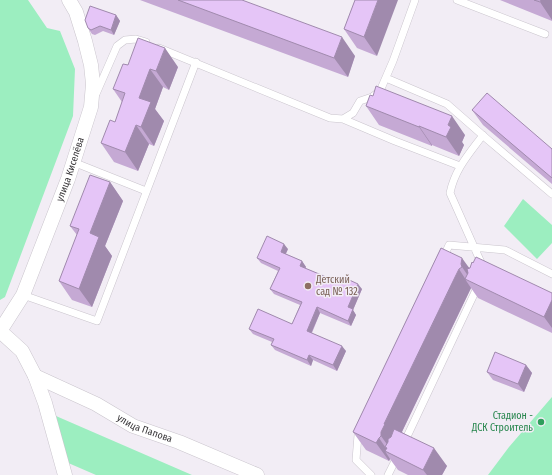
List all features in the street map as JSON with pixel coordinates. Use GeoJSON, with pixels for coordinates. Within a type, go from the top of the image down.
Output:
{"type":"FeatureCollection","features":[{"type":"Feature","properties":{"kind":"street","name":"улица Киселёва"},"geometry":{"type":"LineString","coordinates":[[65,475],[45,403],[35,376],[22,351],[0,331],[23,295],[68,179],[91,107],[93,84],[91,66],[76,12],[70,0]]}},
{"type":"Feature","properties":{"kind":"street","name":"улица Папова"},"geometry":{"type":"LineString","coordinates":[[35,376],[96,404],[133,426],[179,442],[257,475]]}},
{"type":"Feature","properties":{"kind":"lane"},"geometry":{"type":"LineString","coordinates":[[343,119],[353,113],[360,101],[372,97],[380,91],[415,0]]}},
{"type":"Feature","properties":{"kind":"lane"},"geometry":{"type":"LineString","coordinates":[[457,0],[545,34]]}},
{"type":"Feature","properties":{"kind":"lane"},"geometry":{"type":"LineString","coordinates":[[91,107],[117,46],[125,40],[136,39],[196,62],[330,118],[343,119],[460,166]]}},
{"type":"Feature","properties":{"kind":"lane"},"geometry":{"type":"LineString","coordinates":[[23,295],[96,321],[196,62]]}},
{"type":"Feature","properties":{"kind":"lane"},"geometry":{"type":"LineString","coordinates":[[386,78],[447,104],[552,194]]}},
{"type":"Feature","properties":{"kind":"lane"},"geometry":{"type":"LineString","coordinates":[[482,272],[483,266],[450,193],[452,182],[460,166],[483,135]]}},
{"type":"Feature","properties":{"kind":"lane"},"geometry":{"type":"LineString","coordinates":[[73,162],[146,191]]}},
{"type":"Feature","properties":{"kind":"lane"},"geometry":{"type":"LineString","coordinates":[[439,266],[450,245],[505,250],[552,274]]}},
{"type":"Feature","properties":{"kind":"lane"},"geometry":{"type":"LineString","coordinates":[[388,475],[476,290]]}},
{"type":"Feature","properties":{"kind":"lane"},"geometry":{"type":"LineString","coordinates":[[365,421],[358,435],[356,460],[371,475]]}},
{"type":"Feature","properties":{"kind":"green space"},"geometry":{"type":"Polygon","coordinates":[[[0,0],[28,0],[47,28],[60,31],[75,69],[73,116],[5,297],[0,300],[0,0]]]}},
{"type":"Feature","properties":{"kind":"green space"},"geometry":{"type":"Polygon","coordinates":[[[523,199],[552,225],[552,243],[537,259],[504,226],[523,199]]]}},
{"type":"Feature","properties":{"kind":"green space","name":"Стадион - ДСК Строитель"},"geometry":{"type":"Polygon","coordinates":[[[552,397],[552,475],[488,475],[509,447],[552,397]]]}},
{"type":"Feature","properties":{"kind":"green space"},"geometry":{"type":"Polygon","coordinates":[[[56,416],[192,475],[96,475],[66,462],[56,416]]]}},
{"type":"Feature","properties":{"kind":"building"},"geometry":{"type":"Polygon","coordinates":[[[178,0],[242,0],[342,37],[334,58],[178,0]]]}},
{"type":"Feature","properties":{"kind":"building"},"geometry":{"type":"Polygon","coordinates":[[[355,0],[378,0],[364,37],[344,29],[355,0]]]}},
{"type":"Feature","properties":{"kind":"building"},"geometry":{"type":"Polygon","coordinates":[[[90,6],[116,15],[111,30],[100,26],[91,30],[88,28],[85,20],[90,6]]]}},
{"type":"Feature","properties":{"kind":"building"},"geometry":{"type":"Polygon","coordinates":[[[138,38],[165,48],[156,71],[150,69],[139,98],[151,102],[141,127],[136,125],[125,152],[101,143],[110,120],[115,122],[125,93],[113,89],[123,64],[128,65],[138,38]]]}},
{"type":"Feature","properties":{"kind":"building"},"geometry":{"type":"Polygon","coordinates":[[[376,86],[452,116],[448,125],[451,127],[446,137],[366,106],[370,95],[373,96],[376,86]]]}},
{"type":"Feature","properties":{"kind":"building"},"geometry":{"type":"Polygon","coordinates":[[[487,93],[552,149],[552,178],[472,110],[487,93]]]}},
{"type":"Feature","properties":{"kind":"building"},"geometry":{"type":"Polygon","coordinates":[[[90,175],[110,182],[90,233],[99,237],[79,289],[59,281],[79,229],[70,226],[90,175]]]}},
{"type":"Feature","properties":{"kind":"building"},"geometry":{"type":"Polygon","coordinates":[[[267,236],[284,244],[281,252],[302,261],[300,266],[343,284],[345,278],[358,284],[348,307],[353,309],[348,321],[317,307],[307,331],[342,346],[333,365],[309,355],[307,360],[271,345],[274,339],[249,329],[258,309],[292,324],[302,302],[270,289],[280,268],[257,258],[267,236]]]}},
{"type":"Feature","properties":{"kind":"building"},"geometry":{"type":"Polygon","coordinates":[[[441,248],[462,258],[462,267],[456,275],[384,424],[381,436],[376,443],[353,432],[441,248]]]}},
{"type":"Feature","properties":{"kind":"building"},"geometry":{"type":"Polygon","coordinates":[[[476,257],[552,293],[552,300],[544,317],[465,279],[468,273],[467,269],[470,268],[476,257]]]}},
{"type":"Feature","properties":{"kind":"building"},"geometry":{"type":"Polygon","coordinates":[[[495,352],[526,365],[518,384],[487,372],[495,352]]]}},
{"type":"Feature","properties":{"kind":"building"},"geometry":{"type":"Polygon","coordinates":[[[394,429],[434,448],[423,470],[385,451],[387,448],[385,447],[388,439],[391,437],[394,429]]]}},
{"type":"Feature","properties":{"kind":"place","name":"Детский сад № 132"},"geometry":{"type":"Point","coordinates":[308,286]}},
{"type":"Feature","properties":{"kind":"place","name":"Стадион - ДСК Строитель"},"geometry":{"type":"Point","coordinates":[541,422]}}]}
